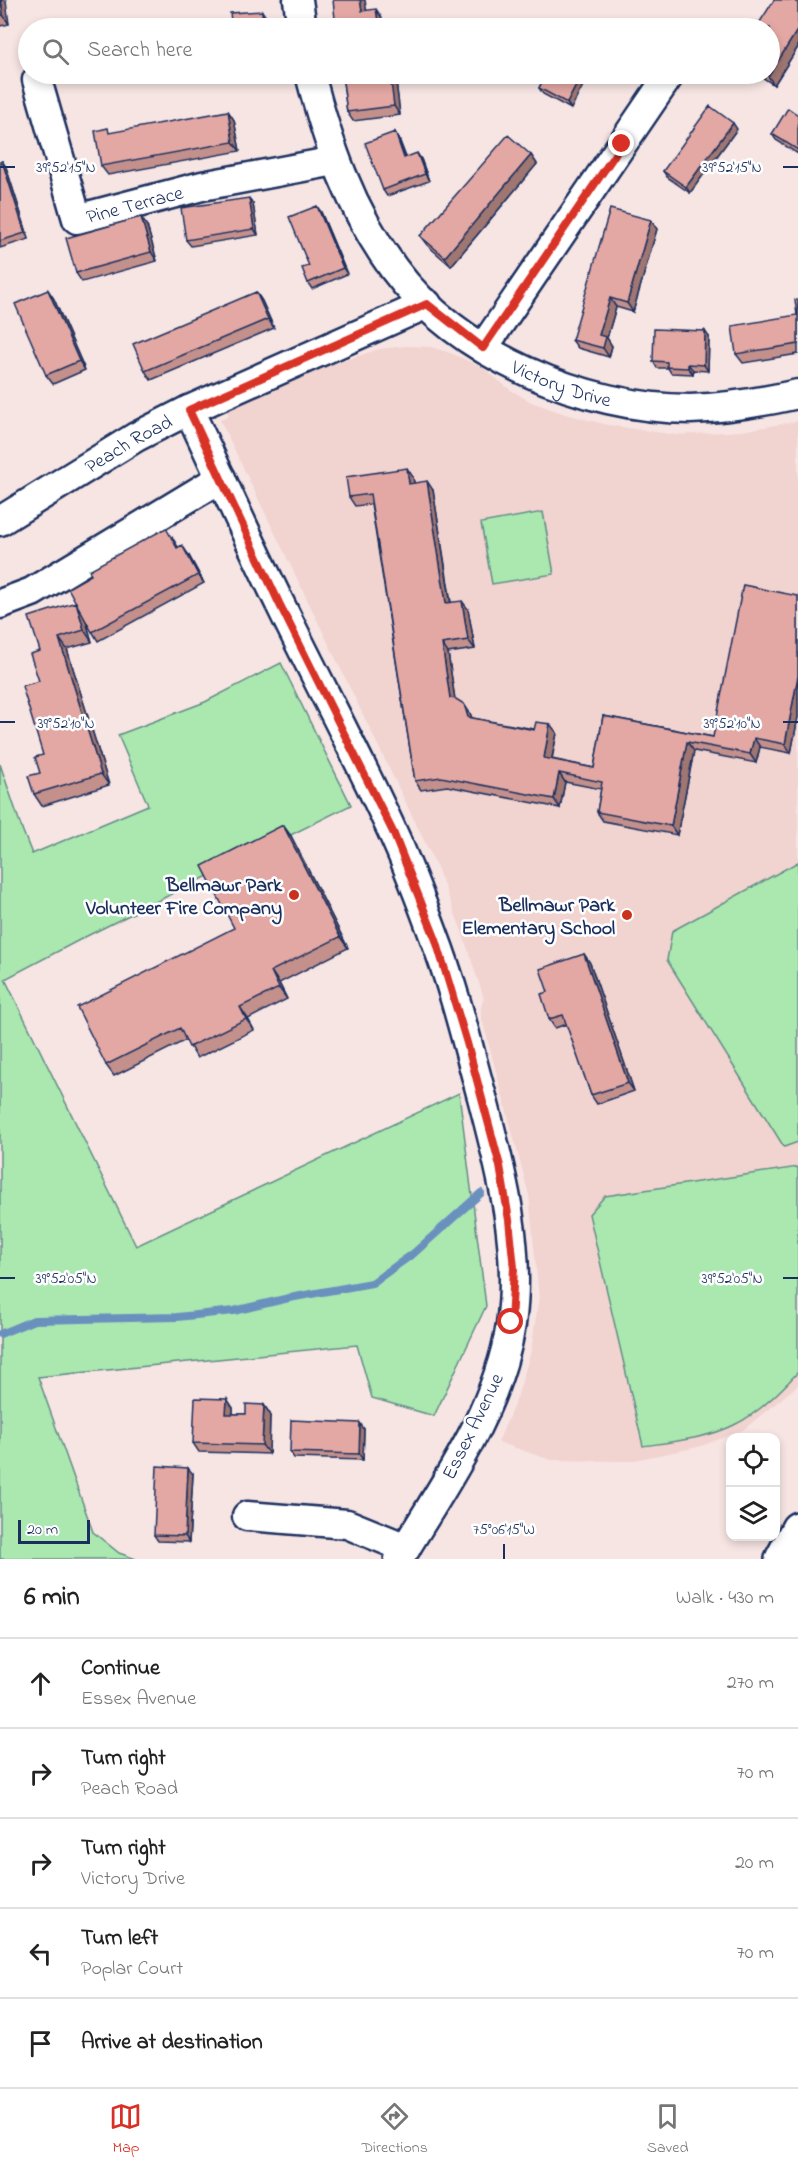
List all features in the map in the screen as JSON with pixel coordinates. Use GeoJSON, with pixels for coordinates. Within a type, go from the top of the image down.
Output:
{"type":"FeatureCollection","features":[{"type":"Feature","properties":{"kind":"highway"},"geometry":{"type":"LineString","coordinates":[[782,1559],[798,1529]]}},
{"type":"Feature","properties":{"kind":"street"},"geometry":{"type":"LineString","coordinates":[[298,0],[301,18]]}},
{"type":"Feature","properties":{"kind":"street","name":"Pine Terrace"},"geometry":{"type":"LineString","coordinates":[[38,84],[77,219],[202,186],[335,161]]}},
{"type":"Feature","properties":{"kind":"street","name":"Victory Drive"},"geometry":{"type":"LineString","coordinates":[[313,84],[335,161],[352,199],[394,270],[427,304],[483,348],[546,380],[618,402],[667,408],[706,408],[759,402],[798,394]]}},
{"type":"Feature","properties":{"kind":"street"},"geometry":{"type":"LineString","coordinates":[[483,348],[663,84]]}},
{"type":"Feature","properties":{"kind":"street","name":"Peach Road"},"geometry":{"type":"LineString","coordinates":[[0,521],[136,437],[189,410],[427,304]]}},
{"type":"Feature","properties":{"kind":"street","name":"Essex Avenue"},"geometry":{"type":"LineString","coordinates":[[189,410],[279,603],[397,843],[436,940],[500,1166],[514,1268],[511,1322],[504,1359],[490,1397],[463,1452],[403,1553]]}},
{"type":"Feature","properties":{"kind":"street"},"geometry":{"type":"LineString","coordinates":[[0,604],[32,592],[221,478]]}},
{"type":"Feature","properties":{"kind":"street"},"geometry":{"type":"LineString","coordinates":[[247,1516],[347,1524],[403,1553]]}},
{"type":"Feature","properties":{"kind":"shaded area","name":"Bellmawr Park Elementary School"},"geometry":{"type":"Polygon","coordinates":[[[405,346],[431,347],[453,354],[483,368],[509,389],[531,402],[608,425],[676,435],[742,431],[798,421],[798,1385],[743,1430],[726,1433],[726,1436],[698,1447],[629,1461],[551,1460],[498,1442],[517,1398],[531,1351],[539,1297],[529,1195],[481,1015],[484,998],[436,865],[220,420],[229,415],[227,411],[331,365],[379,349],[405,346]]]}},
{"type":"Feature","properties":{"kind":"green space"},"geometry":{"type":"Polygon","coordinates":[[[543,512],[554,574],[492,584],[481,523],[543,512]]]}},
{"type":"Feature","properties":{"kind":"green space"},"geometry":{"type":"Polygon","coordinates":[[[281,663],[351,805],[5,979],[136,1246],[459,1093],[486,1306],[434,1416],[372,1398],[357,1345],[38,1377],[93,1532],[119,1553],[136,1559],[0,1559],[0,764],[32,854],[148,805],[118,735],[205,702],[281,663]]]}},
{"type":"Feature","properties":{"kind":"green space"},"geometry":{"type":"Polygon","coordinates":[[[798,862],[798,1142],[784,1147],[667,960],[672,931],[798,862]]]}},
{"type":"Feature","properties":{"kind":"green space"},"geometry":{"type":"Polygon","coordinates":[[[798,1167],[798,1372],[769,1402],[734,1425],[702,1436],[643,1446],[589,1214],[605,1196],[798,1167]]]}},
{"type":"Feature","properties":{"kind":"building"},"geometry":{"type":"Polygon","coordinates":[[[0,0],[3,15],[0,16],[0,0]]]}},
{"type":"Feature","properties":{"kind":"building"},"geometry":{"type":"Polygon","coordinates":[[[333,0],[360,0],[362,11],[376,9],[377,18],[335,18],[333,0]]]}},
{"type":"Feature","properties":{"kind":"building"},"geometry":{"type":"Polygon","coordinates":[[[774,0],[793,0],[798,3],[798,29],[780,58],[780,18],[762,18],[774,0]]]}},
{"type":"Feature","properties":{"kind":"building"},"geometry":{"type":"Polygon","coordinates":[[[262,11],[262,18],[231,18],[230,13],[262,11]]]}},
{"type":"Feature","properties":{"kind":"building"},"geometry":{"type":"Polygon","coordinates":[[[343,84],[391,84],[394,106],[347,112],[343,84]]]}},
{"type":"Feature","properties":{"kind":"building"},"geometry":{"type":"Polygon","coordinates":[[[541,84],[577,84],[567,103],[539,88],[541,84]]]}},
{"type":"Feature","properties":{"kind":"building"},"geometry":{"type":"Polygon","coordinates":[[[710,106],[733,123],[686,187],[663,171],[710,106]]]}},
{"type":"Feature","properties":{"kind":"building"},"geometry":{"type":"Polygon","coordinates":[[[788,108],[798,115],[798,150],[772,134],[788,108]]]}},
{"type":"Feature","properties":{"kind":"building"},"geometry":{"type":"Polygon","coordinates":[[[228,111],[233,142],[101,166],[95,131],[108,128],[109,133],[228,111]]]}},
{"type":"Feature","properties":{"kind":"building"},"geometry":{"type":"Polygon","coordinates":[[[395,132],[404,158],[417,153],[425,174],[383,190],[365,143],[395,132]]]}},
{"type":"Feature","properties":{"kind":"building"},"geometry":{"type":"Polygon","coordinates":[[[508,135],[531,155],[445,257],[420,236],[508,135]]]}},
{"type":"Feature","properties":{"kind":"building"},"geometry":{"type":"Polygon","coordinates":[[[2,161],[25,233],[0,241],[0,162],[2,161]]]}},
{"type":"Feature","properties":{"kind":"building"},"geometry":{"type":"Polygon","coordinates":[[[249,198],[254,229],[186,240],[181,208],[249,198]]]}},
{"type":"Feature","properties":{"kind":"building"},"geometry":{"type":"Polygon","coordinates":[[[317,206],[343,268],[308,283],[302,268],[309,266],[289,217],[317,206]]]}},
{"type":"Feature","properties":{"kind":"building"},"geometry":{"type":"Polygon","coordinates":[[[610,209],[651,220],[627,303],[610,298],[599,335],[606,337],[603,348],[572,340],[610,209]]]}},
{"type":"Feature","properties":{"kind":"building"},"geometry":{"type":"Polygon","coordinates":[[[141,217],[151,252],[76,273],[66,238],[141,217]]]}},
{"type":"Feature","properties":{"kind":"building"},"geometry":{"type":"Polygon","coordinates":[[[48,290],[79,361],[46,375],[15,304],[48,290]]]}},
{"type":"Feature","properties":{"kind":"building"},"geometry":{"type":"Polygon","coordinates":[[[256,292],[268,319],[145,371],[133,344],[256,292]]]}},
{"type":"Feature","properties":{"kind":"building"},"geometry":{"type":"Polygon","coordinates":[[[795,300],[798,300],[798,344],[736,354],[732,326],[797,315],[795,300]]]}},
{"type":"Feature","properties":{"kind":"building"},"geometry":{"type":"Polygon","coordinates":[[[654,329],[705,331],[704,365],[688,364],[688,368],[667,367],[667,362],[653,361],[654,329]]]}},
{"type":"Feature","properties":{"kind":"building"},"geometry":{"type":"Polygon","coordinates":[[[407,468],[409,484],[427,481],[446,603],[462,601],[468,640],[442,644],[450,698],[464,704],[468,717],[534,730],[536,722],[550,724],[544,758],[594,768],[603,716],[713,737],[743,585],[798,596],[798,676],[785,744],[754,738],[750,754],[687,742],[671,826],[597,812],[602,782],[559,773],[554,799],[441,777],[415,781],[370,494],[349,497],[346,477],[407,468]]]}},
{"type":"Feature","properties":{"kind":"building"},"geometry":{"type":"Polygon","coordinates":[[[166,528],[177,548],[182,545],[198,575],[92,632],[68,588],[91,575],[89,570],[166,528]]]}},
{"type":"Feature","properties":{"kind":"building"},"geometry":{"type":"Polygon","coordinates":[[[76,602],[84,630],[59,638],[101,774],[34,794],[28,776],[40,773],[35,757],[43,755],[22,686],[39,681],[30,654],[40,651],[29,617],[76,602]]]}},
{"type":"Feature","properties":{"kind":"building"},"geometry":{"type":"Polygon","coordinates":[[[283,825],[340,937],[271,971],[279,988],[240,1007],[246,1019],[189,1047],[180,1028],[106,1065],[77,1007],[234,928],[202,866],[283,825]]]}},
{"type":"Feature","properties":{"kind":"building"},"geometry":{"type":"Polygon","coordinates":[[[584,954],[628,1083],[591,1095],[563,1015],[549,1019],[541,994],[548,992],[540,969],[584,954]]]}},
{"type":"Feature","properties":{"kind":"building"},"geometry":{"type":"Polygon","coordinates":[[[195,1398],[227,1399],[226,1414],[246,1414],[246,1404],[264,1405],[262,1445],[193,1443],[195,1398]]]}},
{"type":"Feature","properties":{"kind":"building"},"geometry":{"type":"Polygon","coordinates":[[[291,1420],[360,1423],[359,1454],[290,1452],[291,1420]]]}},
{"type":"Feature","properties":{"kind":"building"},"geometry":{"type":"Polygon","coordinates":[[[157,1466],[188,1468],[185,1536],[154,1535],[157,1466]]]}},
{"type":"Feature","properties":{"kind":"waterway"},"geometry":{"type":"LineString","coordinates":[[0,1334],[34,1320],[177,1317],[234,1311],[289,1298],[372,1283],[414,1253],[481,1193]]}},
{"type":"Feature","properties":{"kind":"place","name":"Bellmawr Park Volunteer Fire Company"},"geometry":{"type":"Point","coordinates":[294,895]}},
{"type":"Feature","properties":{"kind":"place","name":"Bellmawr Park Elementary School"},"geometry":{"type":"Point","coordinates":[627,915]}},
{"type":"Feature","properties":{"kind":"route"},"geometry":{"type":"LineString","coordinates":[[511,1322],[514,1268],[500,1166],[436,940],[393,832],[279,603],[189,410],[427,304],[483,348],[622,144]]}}]}
